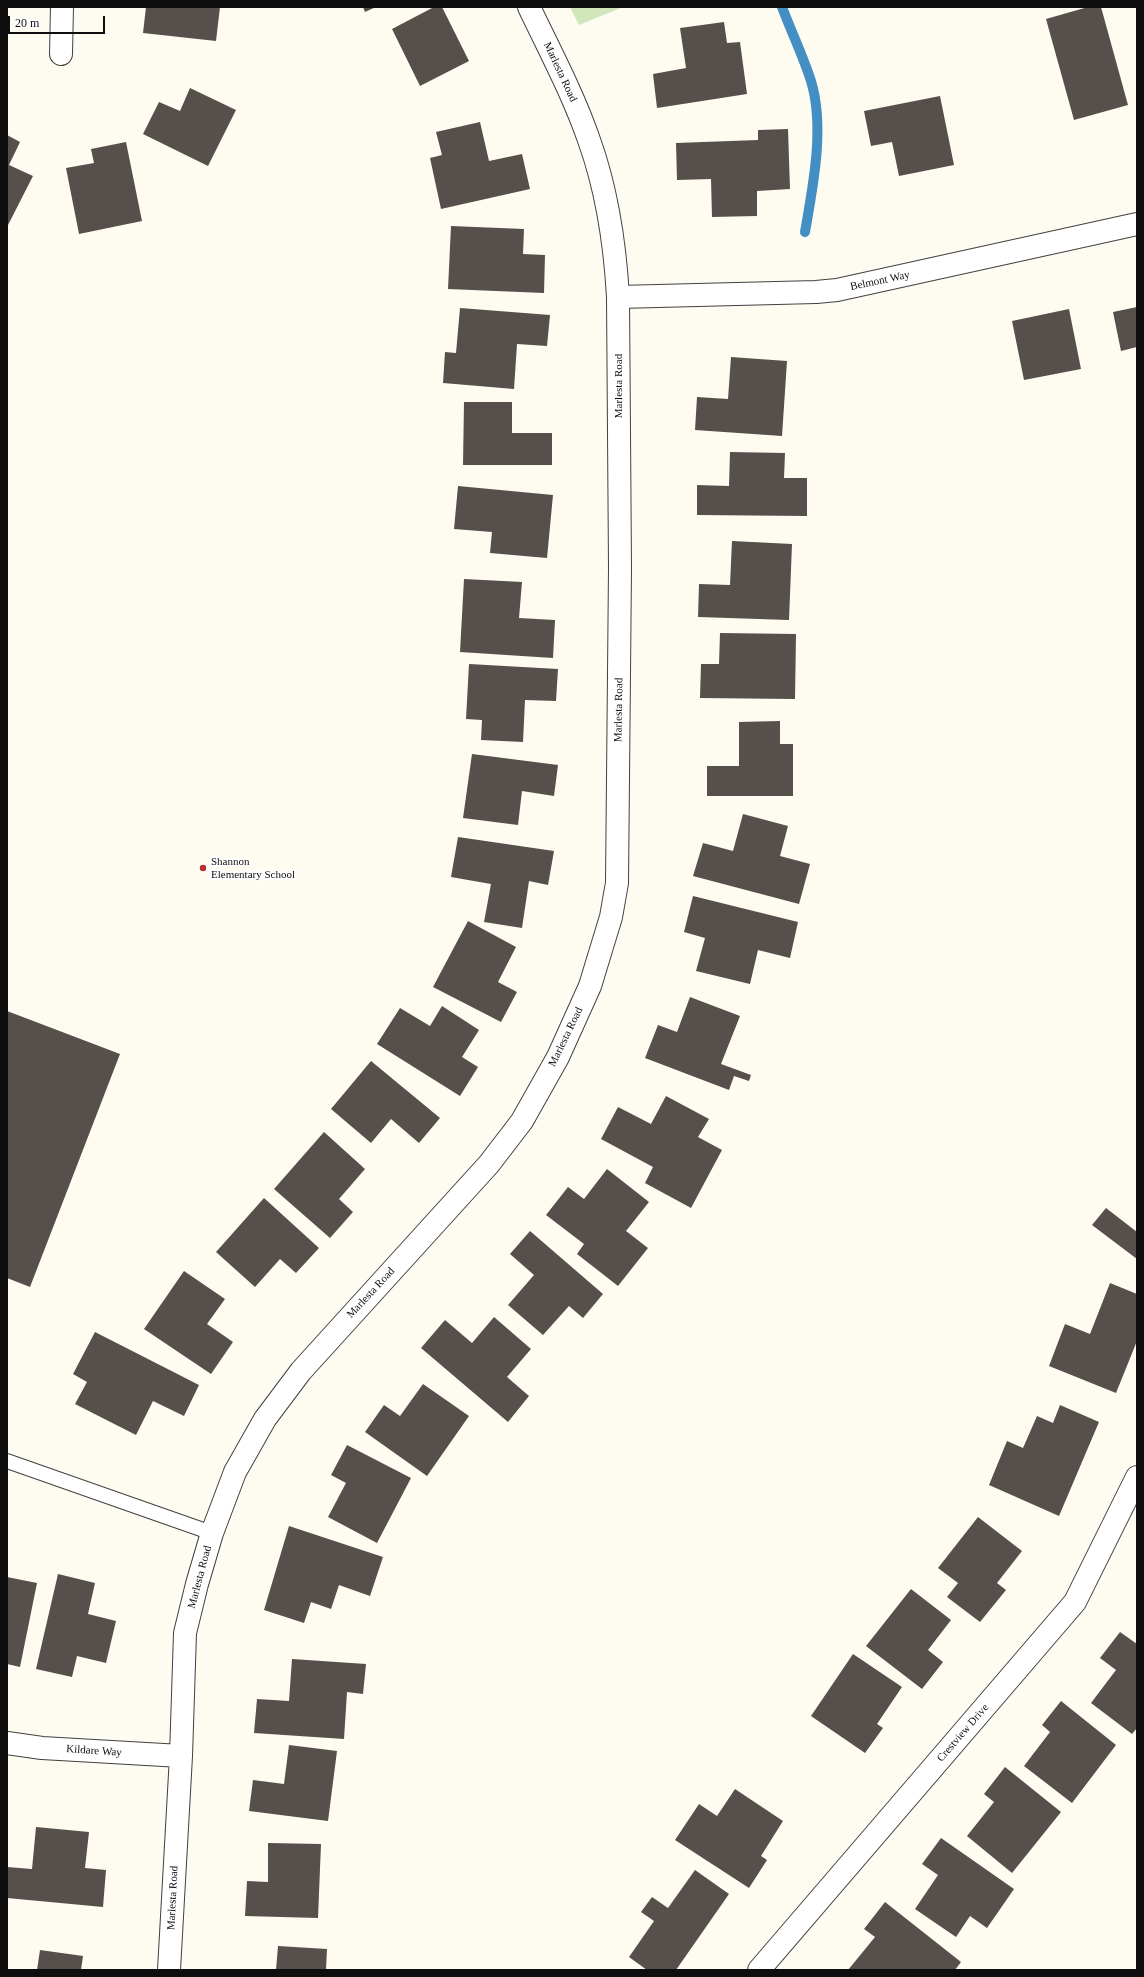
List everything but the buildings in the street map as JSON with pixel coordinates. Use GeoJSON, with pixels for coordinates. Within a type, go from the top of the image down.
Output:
{"type":"FeatureCollection","features":[{"type":"Feature","properties":{"kind":"street"},"geometry":{"type":"LineString","coordinates":[[61,54],[62,7]]}},
{"type":"Feature","properties":{"kind":"street","name":"Marlesta Road"},"geometry":{"type":"LineString","coordinates":[[169,1970],[181,1756],[186,1633],[196,1584],[212,1533],[236,1472],[265,1419],[292,1383],[335,1332],[506,1144],[536,1097],[558,1057],[590,986],[602,951],[611,917],[617,883],[620,568],[618,297],[611,221],[589,140],[563,75],[529,7]]}},
{"type":"Feature","properties":{"kind":"street","name":"Belmont Way"},"geometry":{"type":"LineString","coordinates":[[618,297],[816,292],[837,290],[1137,224]]}},
{"type":"Feature","properties":{"kind":"street","name":"Crestview Drive"},"geometry":{"type":"LineString","coordinates":[[759,1970],[1075,1602],[1137,1477]]}},
{"type":"Feature","properties":{"kind":"street","name":"Kildare Way"},"geometry":{"type":"LineString","coordinates":[[7,1743],[42,1748],[181,1756]]}},
{"type":"Feature","properties":{"kind":"lane"},"geometry":{"type":"LineString","coordinates":[[7,1461],[212,1533]]}},
{"type":"Feature","properties":{"kind":"green space"},"geometry":{"type":"Polygon","coordinates":[[[570,7],[623,7],[579,25],[570,7]]]}},
{"type":"Feature","properties":{"kind":"waterway"},"geometry":{"type":"LineString","coordinates":[[782,7],[811,81],[817,118],[814,176],[805,232]]}},
{"type":"Feature","properties":{"kind":"place","name":"Shannon Elementary School"},"geometry":{"type":"Point","coordinates":[203,868]}}]}
